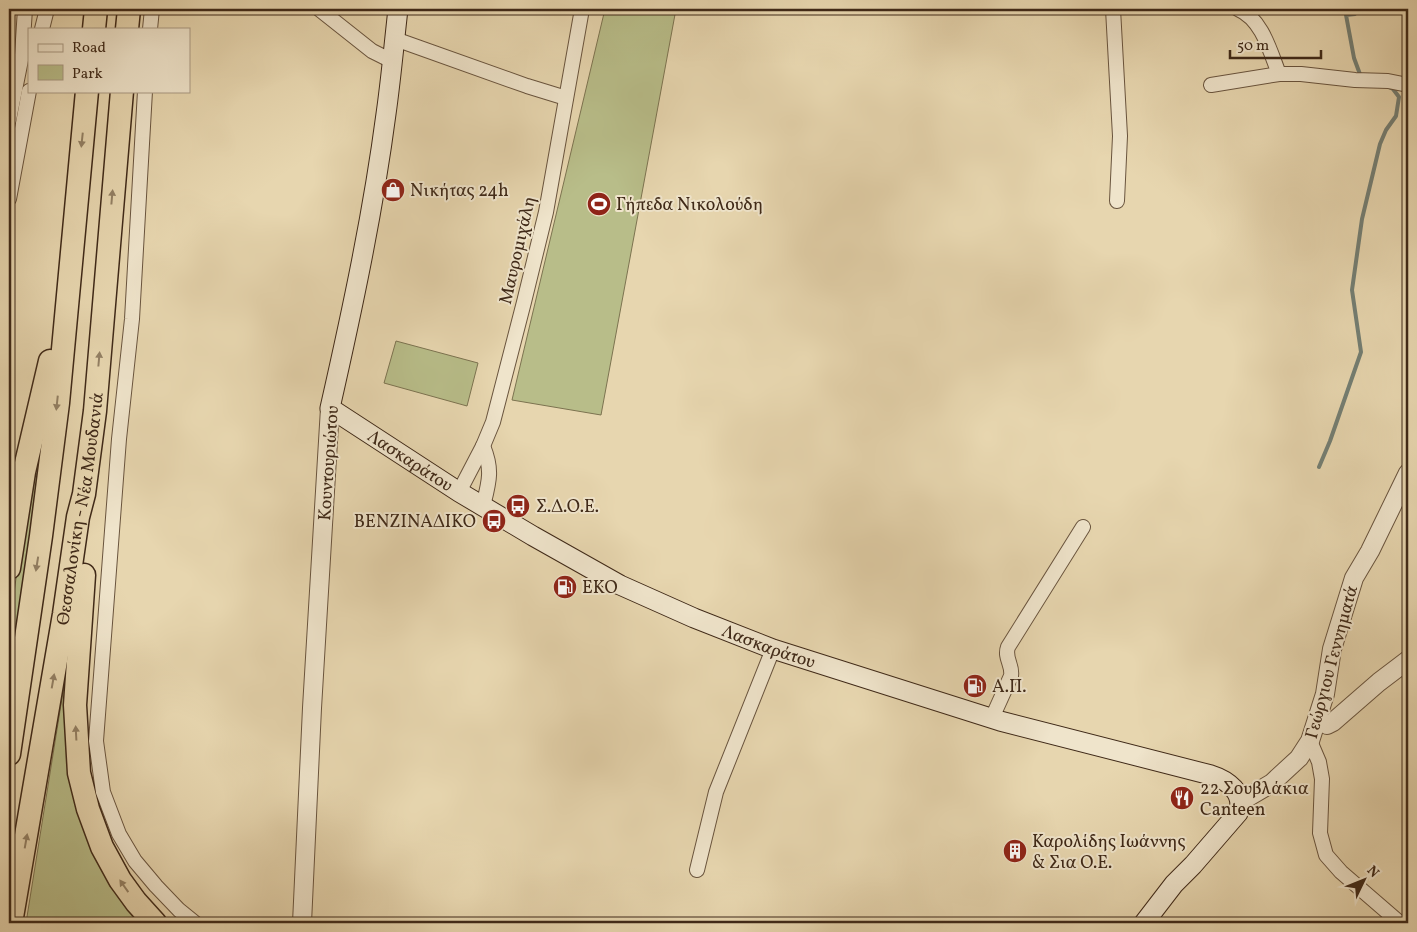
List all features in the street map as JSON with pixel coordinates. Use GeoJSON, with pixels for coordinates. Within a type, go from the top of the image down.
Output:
{"type":"FeatureCollection","features":[{"type":"Feature","properties":{"kind":"highway"},"geometry":{"type":"LineString","coordinates":[[94,28],[96,9]]}},
{"type":"Feature","properties":{"kind":"highway"},"geometry":{"type":"LineString","coordinates":[[127,28],[129,9]]}},
{"type":"Feature","properties":{"kind":"highway","name":"Θεσσαλονίκη - Νέα Μουδανιά"},"geometry":{"type":"LineString","coordinates":[[9,754],[42,536],[58,403],[87,92]]}},
{"type":"Feature","properties":{"kind":"highway","name":"Θεσσαλονίκη - Νέα Μουδανιά"},"geometry":{"type":"LineString","coordinates":[[11,923],[64,614],[78,517],[84,494],[95,411],[122,92]]}},
{"type":"Feature","properties":{"kind":"highway"},"geometry":{"type":"LineString","coordinates":[[9,568],[24,472],[68,285]]}},
{"type":"Feature","properties":{"kind":"highway"},"geometry":{"type":"LineString","coordinates":[[84,494],[87,522],[75,705],[79,773],[88,809],[102,846],[120,880],[155,923]]}},
{"type":"Feature","properties":{"kind":"main road","name":"Κουντουριώτου"},"geometry":{"type":"LineString","coordinates":[[330,408],[352,312],[374,187],[386,114],[398,9]]}},
{"type":"Feature","properties":{"kind":"main road","name":"Λασκαράτου"},"geometry":{"type":"LineString","coordinates":[[330,408],[483,506],[620,585],[694,618],[773,649],[992,718],[1211,775],[1229,783],[1236,791],[1240,802]]}},
{"type":"Feature","properties":{"kind":"main road"},"geometry":{"type":"LineString","coordinates":[[1144,923],[1174,884],[1236,815],[1240,808],[1240,802]]}},
{"type":"Feature","properties":{"kind":"street"},"geometry":{"type":"LineString","coordinates":[[9,120],[22,55],[25,9]]}},
{"type":"Feature","properties":{"kind":"street"},"geometry":{"type":"LineString","coordinates":[[42,28],[47,9]]}},
{"type":"Feature","properties":{"kind":"street"},"geometry":{"type":"LineString","coordinates":[[150,28],[152,9]]}},
{"type":"Feature","properties":{"kind":"street"},"geometry":{"type":"LineString","coordinates":[[319,9],[372,51],[392,61]]}},
{"type":"Feature","properties":{"kind":"street","name":"Μαυρομιχάλη"},"geometry":{"type":"LineString","coordinates":[[459,492],[484,446],[493,422],[544,221],[582,9]]}},
{"type":"Feature","properties":{"kind":"street"},"geometry":{"type":"LineString","coordinates":[[1112,9],[1120,136],[1117,201]]}},
{"type":"Feature","properties":{"kind":"street"},"geometry":{"type":"LineString","coordinates":[[1238,9],[1246,12],[1257,24],[1279,74]]}},
{"type":"Feature","properties":{"kind":"street"},"geometry":{"type":"LineString","coordinates":[[395,39],[566,98]]}},
{"type":"Feature","properties":{"kind":"street"},"geometry":{"type":"LineString","coordinates":[[1211,85],[1279,74],[1388,81],[1408,85]]}},
{"type":"Feature","properties":{"kind":"street"},"geometry":{"type":"LineString","coordinates":[[9,199],[29,92]]}},
{"type":"Feature","properties":{"kind":"street"},"geometry":{"type":"LineString","coordinates":[[146,92],[132,319],[119,439],[96,740],[103,792],[119,834],[135,861],[151,880],[179,910],[195,923]]}},
{"type":"Feature","properties":{"kind":"street","name":"Κουντουριώτου"},"geometry":{"type":"LineString","coordinates":[[302,923],[312,708],[330,408]]}},
{"type":"Feature","properties":{"kind":"street"},"geometry":{"type":"LineString","coordinates":[[483,506],[490,481],[489,459],[484,446]]}},
{"type":"Feature","properties":{"kind":"street","name":"Γεώργιου Γεννηματά"},"geometry":{"type":"LineString","coordinates":[[1240,802],[1272,782],[1299,758],[1310,741],[1325,694],[1332,648],[1354,578],[1370,551],[1408,474]]}},
{"type":"Feature","properties":{"kind":"street"},"geometry":{"type":"LineString","coordinates":[[992,718],[1011,676],[1012,670],[1006,653],[1008,647],[1083,527]]}},
{"type":"Feature","properties":{"kind":"street"},"geometry":{"type":"LineString","coordinates":[[697,870],[716,792],[773,649]]}},
{"type":"Feature","properties":{"kind":"street"},"geometry":{"type":"LineString","coordinates":[[1318,719],[1327,725],[1333,722],[1378,682],[1408,660]]}},
{"type":"Feature","properties":{"kind":"street"},"geometry":{"type":"LineString","coordinates":[[1310,741],[1322,779],[1320,833],[1326,855],[1341,872],[1400,923]]}},
{"type":"Feature","properties":{"kind":"green space","name":"Γήπεδα Νικολούδη"},"geometry":{"type":"Polygon","coordinates":[[[605,9],[676,9],[601,415],[512,400],[605,9]]]}},
{"type":"Feature","properties":{"kind":"green space"},"geometry":{"type":"Polygon","coordinates":[[[396,341],[478,363],[467,406],[384,383],[396,341]]]}},
{"type":"Feature","properties":{"kind":"green space"},"geometry":{"type":"Polygon","coordinates":[[[36,473],[38,478],[9,677],[9,628],[23,529],[34,474],[36,473]]]}},
{"type":"Feature","properties":{"kind":"green space"},"geometry":{"type":"Polygon","coordinates":[[[64,686],[66,724],[141,923],[26,923],[64,686]]]}},
{"type":"Feature","properties":{"kind":"waterway"},"geometry":{"type":"LineString","coordinates":[[1354,9],[1355,14],[1346,15],[1354,58],[1361,77]]}},
{"type":"Feature","properties":{"kind":"waterway"},"geometry":{"type":"LineString","coordinates":[[1319,467],[1361,352],[1352,290],[1362,219],[1380,144],[1386,130],[1396,116],[1399,97],[1389,87]]}},
{"type":"Feature","properties":{"kind":"place","name":"Νικήτας 24h"},"geometry":{"type":"Point","coordinates":[393,190]}},
{"type":"Feature","properties":{"kind":"place","name":"Γήπεδα Νικολούδη"},"geometry":{"type":"Point","coordinates":[599,204]}},
{"type":"Feature","properties":{"kind":"place","name":"Σ.Δ.Ο.Ε."},"geometry":{"type":"Point","coordinates":[518,506]}},
{"type":"Feature","properties":{"kind":"place","name":"ΒΕΝΖΙΝΑΔΙΚΟ"},"geometry":{"type":"Point","coordinates":[494,521]}},
{"type":"Feature","properties":{"kind":"place","name":"EKO"},"geometry":{"type":"Point","coordinates":[565,587]}},
{"type":"Feature","properties":{"kind":"place","name":"Α.Π."},"geometry":{"type":"Point","coordinates":[975,686]}},
{"type":"Feature","properties":{"kind":"place","name":"22 Σουβλάκια Canteen"},"geometry":{"type":"Point","coordinates":[1182,798]}},
{"type":"Feature","properties":{"kind":"place","name":"Καρολίδης Ιωάννης & Σια Ο.Ε."},"geometry":{"type":"Point","coordinates":[1015,851]}}]}
